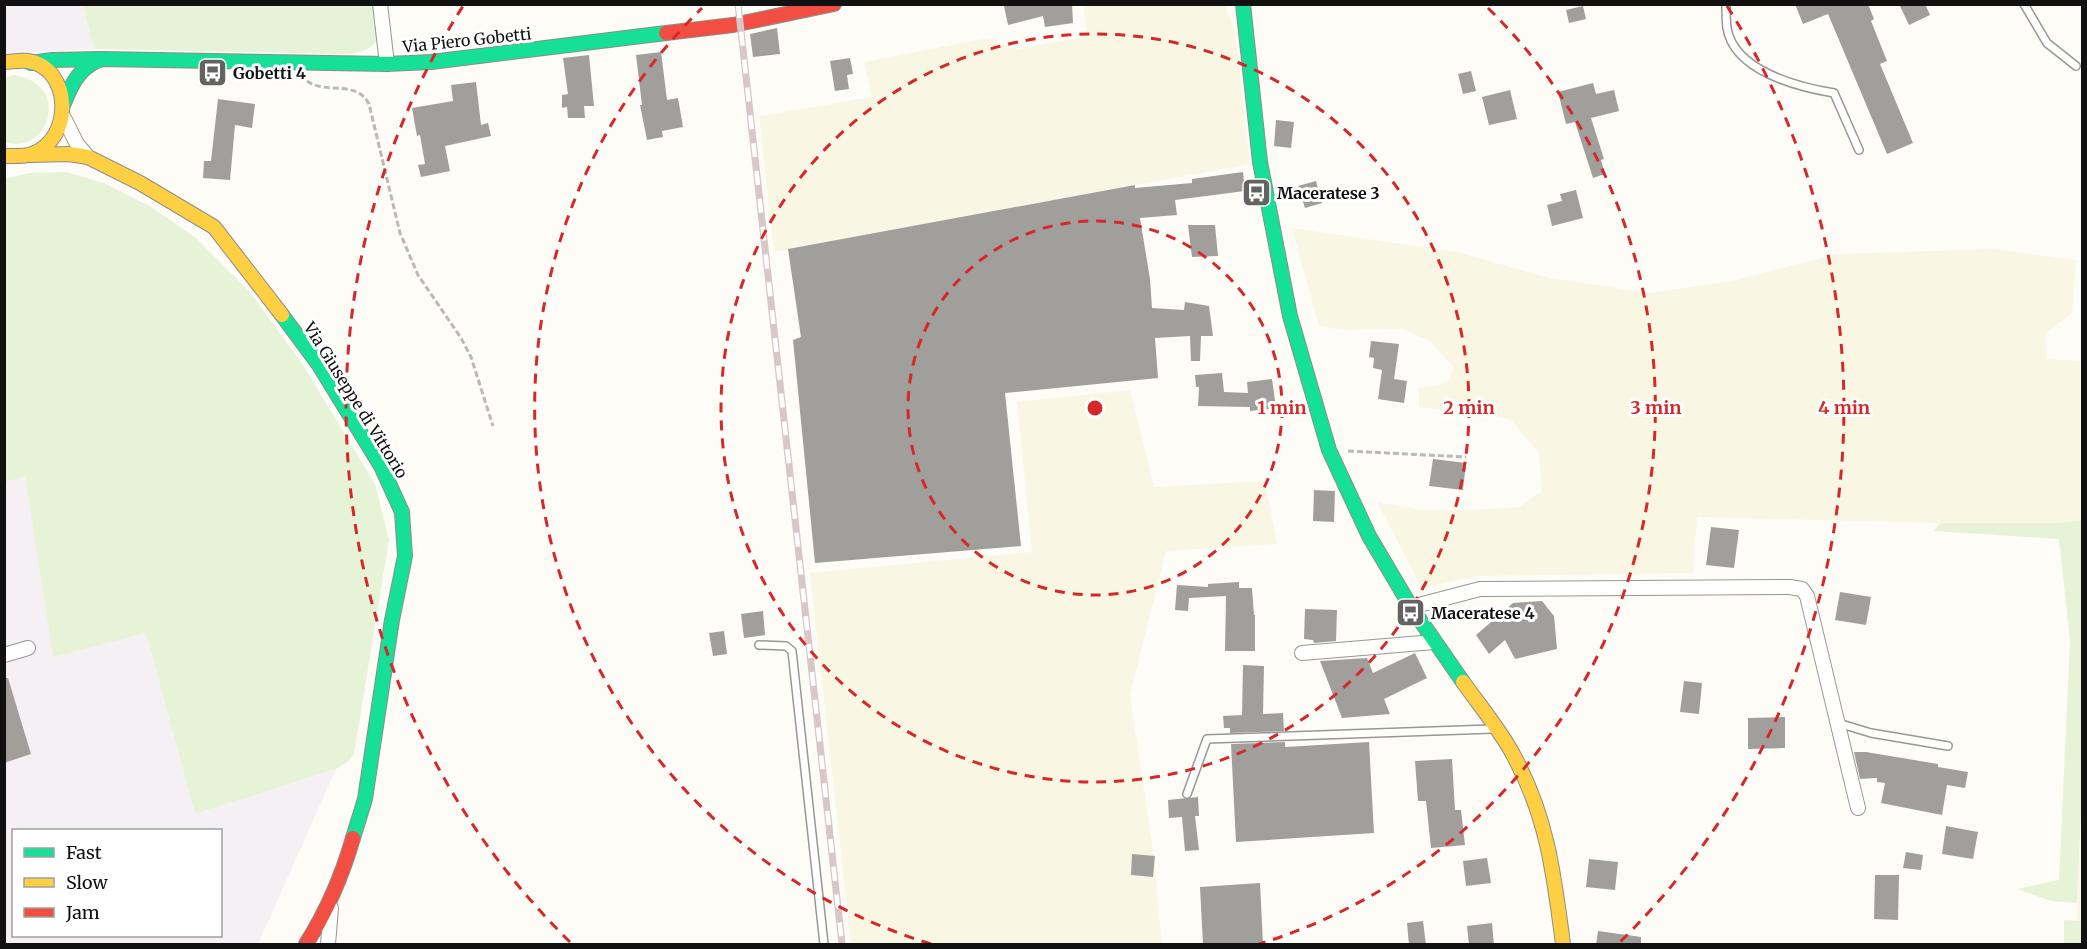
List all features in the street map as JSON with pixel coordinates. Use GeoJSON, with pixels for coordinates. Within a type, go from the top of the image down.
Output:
{"type":"FeatureCollection","features":[{"type":"Feature","properties":{"kind":"street"},"geometry":{"type":"LineString","coordinates":[[380,4],[387,64]]}},
{"type":"Feature","properties":{"kind":"street","name":"Via Piero Gobetti"},"geometry":{"type":"LineString","coordinates":[[4,62],[20,60],[31,63],[100,59],[387,64],[474,58],[722,27],[834,4]]}},
{"type":"Feature","properties":{"kind":"street"},"geometry":{"type":"LineString","coordinates":[[1242,7],[1264,184],[1290,316],[1329,450],[1369,536],[1411,607],[1515,757],[1542,821],[1552,861],[1563,945]]}},
{"type":"Feature","properties":{"kind":"street"},"geometry":{"type":"LineString","coordinates":[[64,103],[78,74],[87,65],[100,59]]}},
{"type":"Feature","properties":{"kind":"street"},"geometry":{"type":"LineString","coordinates":[[31,63],[50,74],[62,92],[64,103],[64,118],[60,130],[43,150],[31,155]]}},
{"type":"Feature","properties":{"kind":"street","name":"Via Giuseppe di Vittorio"},"geometry":{"type":"LineString","coordinates":[[64,118],[77,144],[88,157]]}},
{"type":"Feature","properties":{"kind":"street","name":"Via Giuseppe di Vittorio"},"geometry":{"type":"LineString","coordinates":[[8,158],[69,154],[88,157],[204,219],[221,234],[319,365],[381,466],[402,512],[405,556],[392,620],[372,766],[360,822],[344,869],[308,945],[322,945]]}},
{"type":"Feature","properties":{"kind":"street"},"geometry":{"type":"LineString","coordinates":[[1411,607],[1480,589],[1790,587],[1802,589],[1807,596],[1858,808]]}},
{"type":"Feature","properties":{"kind":"street"},"geometry":{"type":"LineString","coordinates":[[1302,653],[1434,642]]}},
{"type":"Feature","properties":{"kind":"street"},"geometry":{"type":"LineString","coordinates":[[4,655],[28,648]]}},
{"type":"Feature","properties":{"kind":"street","name":"Via Giuseppe di Vittorio"},"geometry":{"type":"LineString","coordinates":[[328,945],[328,923],[333,895]]}},
{"type":"Feature","properties":{"kind":"lane"},"geometry":{"type":"LineString","coordinates":[[1726,4],[1727,30],[1738,52],[1766,73],[1802,88],[1834,93],[1859,150]]}},
{"type":"Feature","properties":{"kind":"lane"},"geometry":{"type":"LineString","coordinates":[[2024,4],[2047,43],[2076,66]]}},
{"type":"Feature","properties":{"kind":"lane"},"geometry":{"type":"LineString","coordinates":[[759,645],[786,646],[792,651],[824,945]]}},
{"type":"Feature","properties":{"kind":"lane"},"geometry":{"type":"LineString","coordinates":[[1838,723],[1871,733],[1948,746]]}},
{"type":"Feature","properties":{"kind":"lane"},"geometry":{"type":"LineString","coordinates":[[1186,794],[1207,739],[1496,729]]}},
{"type":"Feature","properties":{"kind":"path"},"geometry":{"type":"LineString","coordinates":[[300,63],[306,81],[314,86],[358,91],[369,104],[400,233],[418,275],[461,338],[471,357],[493,426]]}},
{"type":"Feature","properties":{"kind":"path"},"geometry":{"type":"LineString","coordinates":[[1329,450],[1466,457]]}},
{"type":"Feature","properties":{"kind":"shaded area"},"geometry":{"type":"Polygon","coordinates":[[[5,5],[83,5],[94,49],[5,54],[5,5]]]}},
{"type":"Feature","properties":{"kind":"shaded area"},"geometry":{"type":"Polygon","coordinates":[[[1083,5],[1225,5],[1235,33],[1250,164],[774,252],[759,116],[872,97],[864,62],[988,38],[1017,49],[1088,36],[1083,5]]]}},
{"type":"Feature","properties":{"kind":"shaded area"},"geometry":{"type":"Polygon","coordinates":[[[1292,228],[1457,252],[1550,278],[1650,293],[1732,281],[1838,254],[1993,249],[2076,260],[2072,313],[2045,334],[2047,359],[2082,361],[2081,520],[2057,523],[1940,523],[1697,517],[1693,573],[1475,576],[1422,588],[1377,502],[1421,510],[1519,507],[1542,491],[1539,453],[1510,419],[1419,407],[1419,388],[1447,383],[1454,368],[1430,341],[1403,329],[1342,330],[1319,326],[1292,228]]]}},
{"type":"Feature","properties":{"kind":"shaded area"},"geometry":{"type":"Polygon","coordinates":[[[1130,390],[1154,487],[1265,481],[1277,544],[1166,551],[1130,695],[1153,850],[1162,944],[851,944],[810,573],[1032,552],[1017,402],[1130,390]]]}},
{"type":"Feature","properties":{"kind":"shaded area"},"geometry":{"type":"Polygon","coordinates":[[[25,475],[53,656],[146,633],[195,814],[336,769],[258,944],[5,944],[4,482],[25,475]]]}},
{"type":"Feature","properties":{"kind":"shaded area"},"geometry":{"type":"Polygon","coordinates":[[[2082,791],[2082,921],[2077,920],[2082,791]]]}},
{"type":"Feature","properties":{"kind":"green space"},"geometry":{"type":"Polygon","coordinates":[[[83,5],[375,5],[377,40],[363,51],[346,54],[94,49],[83,5]]]}},
{"type":"Feature","properties":{"kind":"green space"},"geometry":{"type":"Polygon","coordinates":[[[14,75],[33,81],[44,92],[49,105],[48,118],[42,130],[33,139],[20,144],[5,142],[5,77],[14,75]]]}},
{"type":"Feature","properties":{"kind":"green space"},"geometry":{"type":"Polygon","coordinates":[[[67,172],[106,184],[151,207],[195,237],[249,291],[303,365],[375,484],[389,540],[354,754],[336,769],[195,814],[146,633],[53,657],[25,476],[5,482],[4,179],[29,173],[67,172]]]}},
{"type":"Feature","properties":{"kind":"green space"},"geometry":{"type":"Polygon","coordinates":[[[2082,517],[2082,791],[2077,903],[2051,901],[2017,889],[2059,880],[2070,641],[2059,539],[1934,531],[1940,523],[2057,523],[2081,520],[2082,517]]]}},
{"type":"Feature","properties":{"kind":"green space"},"geometry":{"type":"Polygon","coordinates":[[[2064,920],[2082,921],[2082,944],[2064,944],[2064,920]]]}},
{"type":"Feature","properties":{"kind":"building"},"geometry":{"type":"Polygon","coordinates":[[[1072,4],[1073,23],[1045,27],[1043,16],[1008,25],[1004,6],[1072,4]]]}},
{"type":"Feature","properties":{"kind":"building"},"geometry":{"type":"Polygon","coordinates":[[[1795,4],[1868,4],[1874,19],[1871,21],[1887,61],[1880,64],[1913,143],[1887,154],[1828,14],[1803,24],[1795,4]]]}},
{"type":"Feature","properties":{"kind":"building"},"geometry":{"type":"Polygon","coordinates":[[[1899,4],[1925,4],[1930,15],[1909,25],[1899,4]]]}},
{"type":"Feature","properties":{"kind":"building"},"geometry":{"type":"Polygon","coordinates":[[[1583,6],[1586,19],[1569,23],[1566,10],[1583,6]]]}},
{"type":"Feature","properties":{"kind":"building"},"geometry":{"type":"Polygon","coordinates":[[[777,28],[780,54],[753,57],[750,34],[777,28]]]}},
{"type":"Feature","properties":{"kind":"building"},"geometry":{"type":"Polygon","coordinates":[[[661,52],[667,100],[678,98],[683,127],[662,131],[663,137],[647,140],[640,105],[642,105],[636,55],[661,52]]]}},
{"type":"Feature","properties":{"kind":"building"},"geometry":{"type":"Polygon","coordinates":[[[589,55],[594,106],[584,106],[585,118],[568,118],[567,107],[562,108],[562,95],[568,94],[563,58],[589,55]]]}},
{"type":"Feature","properties":{"kind":"building"},"geometry":{"type":"Polygon","coordinates":[[[850,58],[853,74],[847,75],[849,89],[835,91],[830,61],[850,58]]]}},
{"type":"Feature","properties":{"kind":"building"},"geometry":{"type":"Polygon","coordinates":[[[1471,71],[1476,91],[1463,94],[1458,74],[1471,71]]]}},
{"type":"Feature","properties":{"kind":"building"},"geometry":{"type":"Polygon","coordinates":[[[476,82],[481,125],[488,123],[491,136],[445,146],[450,171],[421,177],[418,165],[425,164],[412,108],[453,101],[451,85],[476,82]]]}},
{"type":"Feature","properties":{"kind":"building"},"geometry":{"type":"Polygon","coordinates":[[[1593,83],[1596,94],[1614,90],[1619,111],[1591,118],[1604,159],[1601,160],[1605,174],[1593,178],[1575,122],[1566,124],[1558,92],[1593,83]]]}},
{"type":"Feature","properties":{"kind":"building"},"geometry":{"type":"Polygon","coordinates":[[[1510,90],[1517,119],[1489,125],[1482,97],[1510,90]]]}},
{"type":"Feature","properties":{"kind":"building"},"geometry":{"type":"Polygon","coordinates":[[[218,99],[255,104],[252,128],[235,125],[230,180],[203,178],[204,161],[211,161],[218,99]]]}},
{"type":"Feature","properties":{"kind":"building"},"geometry":{"type":"Polygon","coordinates":[[[1276,120],[1294,122],[1291,148],[1274,146],[1276,120]]]}},
{"type":"Feature","properties":{"kind":"building"},"geometry":{"type":"Polygon","coordinates":[[[1243,172],[1245,191],[1175,200],[1177,215],[1140,218],[1150,279],[1152,308],[1184,310],[1185,302],[1209,306],[1213,336],[1201,336],[1200,361],[1191,361],[1190,336],[1155,338],[1158,378],[1005,393],[1021,546],[815,563],[793,340],[801,337],[788,249],[1135,185],[1135,188],[1192,183],[1192,179],[1243,172]]]}},
{"type":"Feature","properties":{"kind":"building"},"geometry":{"type":"Polygon","coordinates":[[[1316,181],[1322,203],[1305,208],[1298,186],[1316,181]]]}},
{"type":"Feature","properties":{"kind":"building"},"geometry":{"type":"Polygon","coordinates":[[[1576,190],[1583,218],[1552,226],[1547,205],[1562,201],[1560,194],[1576,190]]]}},
{"type":"Feature","properties":{"kind":"building"},"geometry":{"type":"Polygon","coordinates":[[[1188,225],[1215,225],[1218,256],[1192,257],[1188,225]]]}},
{"type":"Feature","properties":{"kind":"building"},"geometry":{"type":"Polygon","coordinates":[[[1371,341],[1399,344],[1394,379],[1407,381],[1404,403],[1378,399],[1382,370],[1373,368],[1374,358],[1369,357],[1371,341]]]}},
{"type":"Feature","properties":{"kind":"building"},"geometry":{"type":"Polygon","coordinates":[[[1222,373],[1224,392],[1248,393],[1247,382],[1272,379],[1276,408],[1250,411],[1250,407],[1198,406],[1199,387],[1196,387],[1195,375],[1222,373]]]}},
{"type":"Feature","properties":{"kind":"building"},"geometry":{"type":"Polygon","coordinates":[[[1433,459],[1466,463],[1463,490],[1429,486],[1433,459]]]}},
{"type":"Feature","properties":{"kind":"building"},"geometry":{"type":"Polygon","coordinates":[[[1314,490],[1335,491],[1334,522],[1313,521],[1314,490]]]}},
{"type":"Feature","properties":{"kind":"building"},"geometry":{"type":"Polygon","coordinates":[[[1711,527],[1739,530],[1734,568],[1706,565],[1711,527]]]}},
{"type":"Feature","properties":{"kind":"building"},"geometry":{"type":"Polygon","coordinates":[[[1239,582],[1239,588],[1252,588],[1255,651],[1225,651],[1226,596],[1189,598],[1188,611],[1175,610],[1177,585],[1208,587],[1208,584],[1239,582]]]}},
{"type":"Feature","properties":{"kind":"building"},"geometry":{"type":"Polygon","coordinates":[[[1840,592],[1871,597],[1866,625],[1835,620],[1840,592]]]}},
{"type":"Feature","properties":{"kind":"building"},"geometry":{"type":"Polygon","coordinates":[[[1542,601],[1554,616],[1557,649],[1515,659],[1505,640],[1489,654],[1476,635],[1513,603],[1542,601]]]}},
{"type":"Feature","properties":{"kind":"building"},"geometry":{"type":"Polygon","coordinates":[[[1305,609],[1337,610],[1336,641],[1314,643],[1313,640],[1304,639],[1305,609]]]}},
{"type":"Feature","properties":{"kind":"building"},"geometry":{"type":"Polygon","coordinates":[[[763,611],[765,635],[744,638],[741,614],[763,611]]]}},
{"type":"Feature","properties":{"kind":"building"},"geometry":{"type":"Polygon","coordinates":[[[724,631],[727,654],[713,656],[709,633],[724,631]]]}},
{"type":"Feature","properties":{"kind":"building"},"geometry":{"type":"Polygon","coordinates":[[[1415,653],[1427,678],[1384,699],[1390,714],[1342,718],[1320,661],[1367,658],[1373,673],[1415,653]]]}},
{"type":"Feature","properties":{"kind":"building"},"geometry":{"type":"Polygon","coordinates":[[[1243,665],[1264,666],[1263,714],[1283,713],[1284,731],[1230,733],[1230,728],[1224,728],[1223,716],[1242,715],[1243,665]]]}},
{"type":"Feature","properties":{"kind":"building"},"geometry":{"type":"Polygon","coordinates":[[[4,678],[8,678],[31,754],[4,763],[4,678]]]}},
{"type":"Feature","properties":{"kind":"building"},"geometry":{"type":"Polygon","coordinates":[[[1684,681],[1702,683],[1699,714],[1680,712],[1684,681]]]}},
{"type":"Feature","properties":{"kind":"building"},"geometry":{"type":"Polygon","coordinates":[[[1785,717],[1785,748],[1748,749],[1748,718],[1785,717]]]}},
{"type":"Feature","properties":{"kind":"building"},"geometry":{"type":"Polygon","coordinates":[[[1285,742],[1285,747],[1369,742],[1374,833],[1236,842],[1231,744],[1285,742]]]}},
{"type":"Feature","properties":{"kind":"building"},"geometry":{"type":"Polygon","coordinates":[[[1854,752],[1938,764],[1938,767],[1968,772],[1965,788],[1947,785],[1942,815],[1881,803],[1885,783],[1877,782],[1877,778],[1860,779],[1854,752]]]}},
{"type":"Feature","properties":{"kind":"building"},"geometry":{"type":"Polygon","coordinates":[[[1452,759],[1455,810],[1461,810],[1465,845],[1431,848],[1426,801],[1418,801],[1415,761],[1452,759]]]}},
{"type":"Feature","properties":{"kind":"building"},"geometry":{"type":"Polygon","coordinates":[[[1198,797],[1199,816],[1195,816],[1199,850],[1185,851],[1182,817],[1169,818],[1168,800],[1198,797]]]}},
{"type":"Feature","properties":{"kind":"building"},"geometry":{"type":"Polygon","coordinates":[[[1946,826],[1978,832],[1973,859],[1942,854],[1946,826]]]}},
{"type":"Feature","properties":{"kind":"building"},"geometry":{"type":"Polygon","coordinates":[[[1906,852],[1923,855],[1921,870],[1903,868],[1906,852]]]}},
{"type":"Feature","properties":{"kind":"building"},"geometry":{"type":"Polygon","coordinates":[[[1132,854],[1155,856],[1153,877],[1131,875],[1132,854]]]}},
{"type":"Feature","properties":{"kind":"building"},"geometry":{"type":"Polygon","coordinates":[[[1487,858],[1491,883],[1466,886],[1463,861],[1487,858]]]}},
{"type":"Feature","properties":{"kind":"building"},"geometry":{"type":"Polygon","coordinates":[[[1589,859],[1618,862],[1615,890],[1586,887],[1589,859]]]}},
{"type":"Feature","properties":{"kind":"building"},"geometry":{"type":"Polygon","coordinates":[[[1875,875],[1899,875],[1898,920],[1874,919],[1875,875]]]}},
{"type":"Feature","properties":{"kind":"building"},"geometry":{"type":"Polygon","coordinates":[[[1260,883],[1263,944],[1203,945],[1200,887],[1260,883]]]}},
{"type":"Feature","properties":{"kind":"building"},"geometry":{"type":"Polygon","coordinates":[[[1423,921],[1426,945],[1409,945],[1407,923],[1423,921]]]}},
{"type":"Feature","properties":{"kind":"building"},"geometry":{"type":"Polygon","coordinates":[[[1492,923],[1494,945],[1469,945],[1467,926],[1492,923]]]}},
{"type":"Feature","properties":{"kind":"building"},"geometry":{"type":"Polygon","coordinates":[[[1598,931],[1641,937],[1641,945],[1596,945],[1598,931]]]}},
{"type":"Feature","properties":{"kind":"railway"},"geometry":{"type":"LineString","coordinates":[[738,4],[842,944]]}},
{"type":"Feature","properties":{"kind":"traffic: fast"},"geometry":{"type":"LineString","coordinates":[[1243,4],[1260,162],[1290,316],[1329,450],[1369,536],[1411,607],[1463,682]]}},
{"type":"Feature","properties":{"kind":"traffic: fast"},"geometry":{"type":"LineString","coordinates":[[31,63],[101,59],[387,64],[431,62],[666,33]]}},
{"type":"Feature","properties":{"kind":"traffic: fast"},"geometry":{"type":"LineString","coordinates":[[64,103],[82,71],[101,59]]}},
{"type":"Feature","properties":{"kind":"traffic: fast"},"geometry":{"type":"LineString","coordinates":[[282,315],[319,365],[381,466],[402,512],[405,556],[392,620],[365,799],[353,838]]}},
{"type":"Feature","properties":{"kind":"traffic: slow"},"geometry":{"type":"LineString","coordinates":[[4,62],[28,61],[43,66],[53,76],[60,90],[62,104],[61,120],[46,146],[29,155],[4,156]]}},
{"type":"Feature","properties":{"kind":"traffic: slow"},"geometry":{"type":"LineString","coordinates":[[31,155],[69,154],[88,157],[140,183],[214,227],[282,315]]}},
{"type":"Feature","properties":{"kind":"traffic: slow"},"geometry":{"type":"LineString","coordinates":[[1463,682],[1510,748],[1535,804],[1553,872],[1563,944]]}},
{"type":"Feature","properties":{"kind":"traffic: jam"},"geometry":{"type":"LineString","coordinates":[[666,33],[733,25],[834,4]]}},
{"type":"Feature","properties":{"kind":"traffic: jam"},"geometry":{"type":"LineString","coordinates":[[306,944],[333,893],[353,838]]}},
{"type":"Feature","properties":{"kind":"place","name":"Gobetti 4"},"geometry":{"type":"Point","coordinates":[212,73]}},
{"type":"Feature","properties":{"kind":"place","name":"Maceratese 3"},"geometry":{"type":"Point","coordinates":[1256,193]}},
{"type":"Feature","properties":{"kind":"place","name":"Maceratese 4"},"geometry":{"type":"Point","coordinates":[1410,613]}}]}
